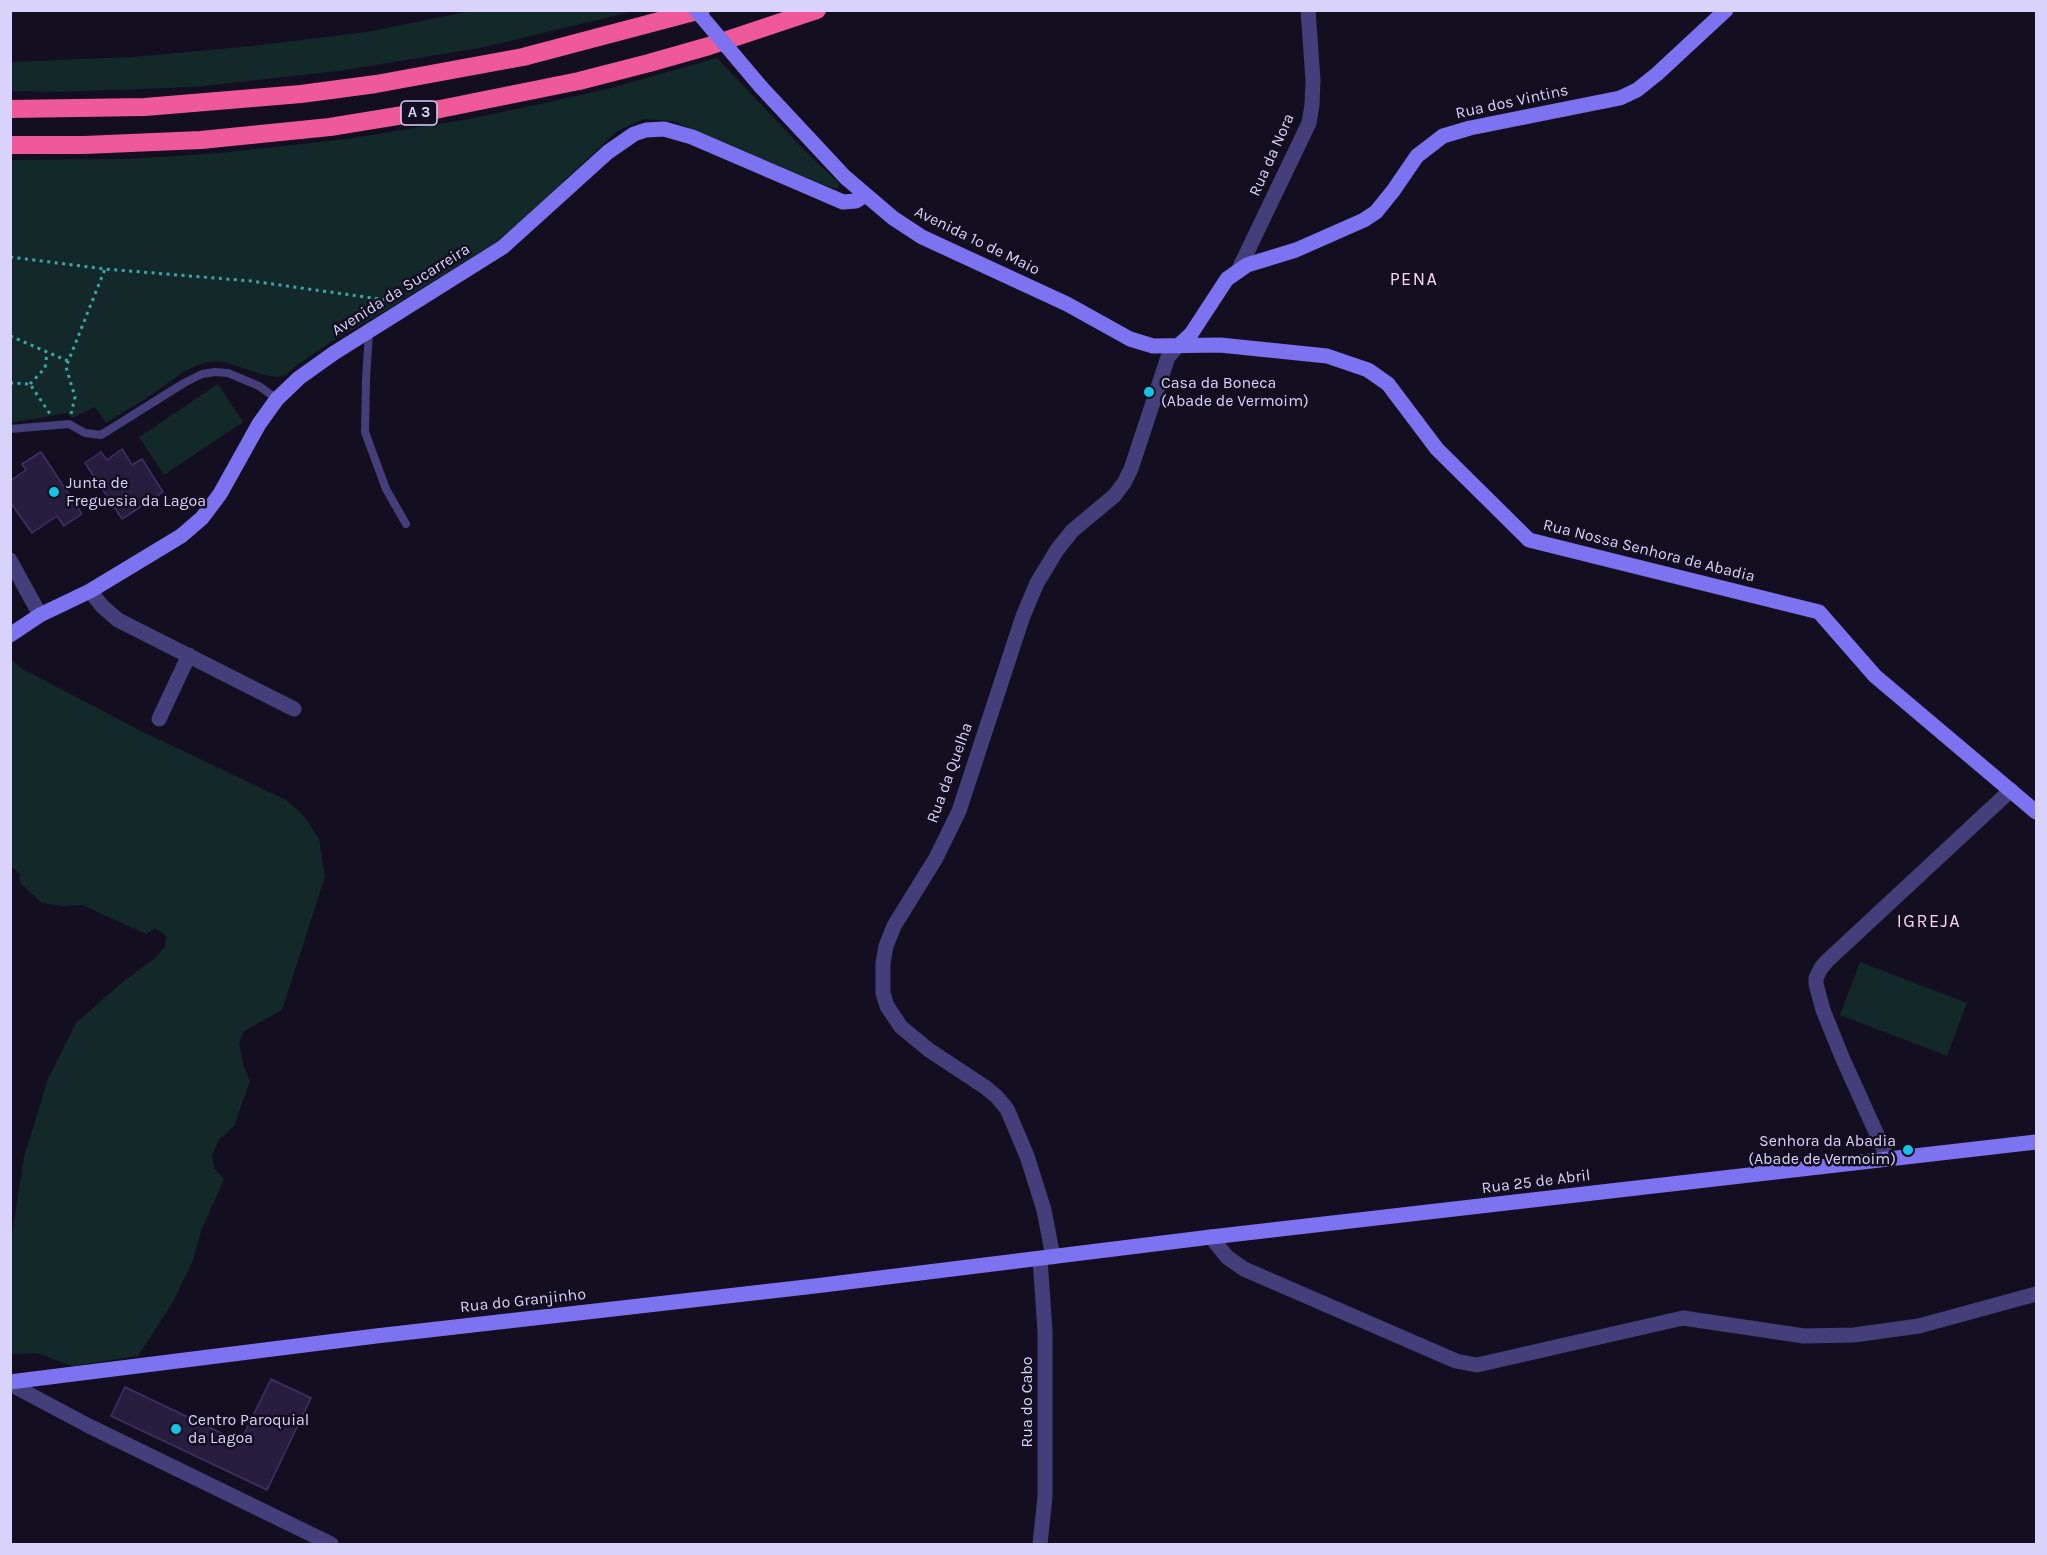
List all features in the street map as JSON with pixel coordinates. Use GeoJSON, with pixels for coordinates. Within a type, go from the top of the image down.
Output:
{"type":"FeatureCollection","features":[{"type":"Feature","properties":{"kind":"highway","name":"A 3"},"geometry":{"type":"LineString","coordinates":[[10,109],[145,107],[301,94],[376,84],[523,57],[701,10]]}},
{"type":"Feature","properties":{"kind":"highway","name":"A 3"},"geometry":{"type":"LineString","coordinates":[[10,145],[84,146],[201,140],[330,127],[440,109],[579,81],[650,63],[817,10]]}},
{"type":"Feature","properties":{"kind":"street","name":"Avenida 1º de Maio"},"geometry":{"type":"LineString","coordinates":[[696,10],[761,87],[845,177],[892,218],[922,237],[1067,304],[1130,339],[1153,346],[1178,346]]}},
{"type":"Feature","properties":{"kind":"street","name":"Rua da Nora"},"geometry":{"type":"LineString","coordinates":[[1238,271],[1309,123],[1313,80],[1308,36],[1308,10]]}},
{"type":"Feature","properties":{"kind":"street","name":"Rua dos Vintins"},"geometry":{"type":"LineString","coordinates":[[1178,346],[1191,334],[1227,279],[1247,265],[1296,250],[1364,220],[1376,212],[1417,156],[1443,136],[1470,128],[1620,98],[1636,90],[1666,66],[1726,10]]}},
{"type":"Feature","properties":{"kind":"street","name":"Avenida da Sucarreira"},"geometry":{"type":"LineString","coordinates":[[10,635],[40,615],[90,591],[181,537],[202,518],[220,494],[259,424],[277,399],[299,378],[369,330],[503,247],[608,152],[634,134],[646,130],[664,129],[692,137],[843,202],[856,201],[865,195]]}},
{"type":"Feature","properties":{"kind":"street","name":"Rua Nossa Senhora de Abadia"},"geometry":{"type":"LineString","coordinates":[[1178,346],[1220,345],[1327,356],[1368,370],[1388,384],[1437,449],[1529,540],[1819,612],[1875,676],[2037,812]]}},
{"type":"Feature","properties":{"kind":"street","name":"Rua da Quelha"},"geometry":{"type":"LineString","coordinates":[[1046,1258],[1044,1210],[1027,1156],[1007,1109],[997,1097],[929,1050],[901,1027],[887,1006],[883,993],[883,963],[886,946],[894,926],[936,858],[959,811],[1023,616],[1037,583],[1051,558],[1072,531],[1103,505],[1124,483],[1131,469],[1168,357],[1178,346]]}},
{"type":"Feature","properties":{"kind":"street"},"geometry":{"type":"LineString","coordinates":[[10,560],[40,615]]}},
{"type":"Feature","properties":{"kind":"street"},"geometry":{"type":"LineString","coordinates":[[90,591],[118,620],[294,709]]}},
{"type":"Feature","properties":{"kind":"street"},"geometry":{"type":"LineString","coordinates":[[159,718],[189,655]]}},
{"type":"Feature","properties":{"kind":"street"},"geometry":{"type":"LineString","coordinates":[[1888,1159],[1834,1038],[1817,992],[1816,978],[1827,961],[2011,790]]}},
{"type":"Feature","properties":{"kind":"street","name":"Rua 25 de Abril"},"geometry":{"type":"LineString","coordinates":[[1046,1258],[2037,1142]]}},
{"type":"Feature","properties":{"kind":"street"},"geometry":{"type":"LineString","coordinates":[[1212,1238],[1227,1257],[1244,1269],[1456,1361],[1477,1365],[1683,1318],[1804,1336],[1854,1335],[1919,1326],[2037,1294]]}},
{"type":"Feature","properties":{"kind":"street","name":"Rua do Granjinho"},"geometry":{"type":"LineString","coordinates":[[10,1383],[376,1336],[1046,1258]]}},
{"type":"Feature","properties":{"kind":"street","name":"Rua do Cabo"},"geometry":{"type":"LineString","coordinates":[[1041,1545],[1045,1497],[1046,1258]]}},
{"type":"Feature","properties":{"kind":"street"},"geometry":{"type":"LineString","coordinates":[[10,1383],[89,1426],[331,1545]]}},
{"type":"Feature","properties":{"kind":"lane"},"geometry":{"type":"LineString","coordinates":[[369,330],[365,432],[386,489],[406,524]]}},
{"type":"Feature","properties":{"kind":"lane"},"geometry":{"type":"LineString","coordinates":[[10,429],[69,424],[85,433],[101,435],[184,383],[202,374],[215,372],[228,373],[259,386],[277,399]]}},
{"type":"Feature","properties":{"kind":"path"},"geometry":{"type":"LineString","coordinates":[[10,257],[105,269],[251,281],[414,303]]}},
{"type":"Feature","properties":{"kind":"path"},"geometry":{"type":"LineString","coordinates":[[69,424],[75,397],[66,367],[105,269]]}},
{"type":"Feature","properties":{"kind":"path"},"geometry":{"type":"LineString","coordinates":[[10,336],[68,361]]}},
{"type":"Feature","properties":{"kind":"path"},"geometry":{"type":"LineString","coordinates":[[10,383],[30,384],[45,368],[48,352]]}},
{"type":"Feature","properties":{"kind":"path"},"geometry":{"type":"LineString","coordinates":[[30,384],[57,425]]}},
{"type":"Feature","properties":{"kind":"green space"},"geometry":{"type":"Polygon","coordinates":[[[476,10],[635,11],[480,48],[338,71],[195,87],[56,92],[11,91],[11,62],[133,57],[252,46],[367,32],[476,10]]]}},
{"type":"Feature","properties":{"kind":"green space"},"geometry":{"type":"Polygon","coordinates":[[[717,58],[810,156],[839,183],[838,189],[673,121],[644,119],[617,131],[496,242],[331,342],[286,375],[277,377],[260,374],[225,362],[214,361],[185,371],[106,423],[95,407],[72,418],[67,413],[11,423],[11,160],[129,159],[219,153],[347,139],[469,119],[540,104],[611,88],[717,58]]]}},
{"type":"Feature","properties":{"kind":"green space"},"geometry":{"type":"Polygon","coordinates":[[[218,384],[243,422],[164,475],[139,437],[218,384]]]}},
{"type":"Feature","properties":{"kind":"green space"},"geometry":{"type":"Polygon","coordinates":[[[11,659],[21,668],[139,730],[286,800],[304,816],[319,839],[325,877],[282,1010],[244,1031],[239,1043],[244,1067],[250,1081],[234,1126],[219,1140],[212,1155],[214,1168],[224,1179],[201,1231],[193,1260],[173,1302],[138,1356],[72,1366],[37,1353],[11,1354],[11,1241],[24,1157],[48,1079],[76,1023],[125,980],[154,959],[165,947],[166,936],[155,928],[146,934],[82,905],[62,906],[42,903],[20,883],[20,874],[10,865],[11,659]]]}},
{"type":"Feature","properties":{"kind":"green space"},"geometry":{"type":"Polygon","coordinates":[[[1860,962],[1967,1003],[1947,1056],[1840,1015],[1860,962]]]}},
{"type":"Feature","properties":{"kind":"building"},"geometry":{"type":"Polygon","coordinates":[[[122,449],[132,465],[142,459],[163,492],[122,519],[85,463],[101,452],[107,460],[122,449]]]}},
{"type":"Feature","properties":{"kind":"building"},"geometry":{"type":"Polygon","coordinates":[[[41,452],[82,514],[64,526],[57,516],[32,533],[10,502],[10,481],[26,470],[22,464],[41,452]]]}},
{"type":"Feature","properties":{"kind":"building","name":"Centro Paroquial da Lagoa"},"geometry":{"type":"Polygon","coordinates":[[[271,1379],[311,1398],[267,1490],[111,1416],[125,1387],[240,1442],[271,1379]]]}},
{"type":"Feature","properties":{"kind":"place","name":"Casa da Boneca (Abade de Vermoim)"},"geometry":{"type":"Point","coordinates":[1149,392]}},
{"type":"Feature","properties":{"kind":"place","name":"Junta de Freguesia da Lagoa"},"geometry":{"type":"Point","coordinates":[54,492]}},
{"type":"Feature","properties":{"kind":"place","name":"Senhora da Abadia (Abade de Vermoim)"},"geometry":{"type":"Point","coordinates":[1908,1150]}},
{"type":"Feature","properties":{"kind":"place","name":"Centro Paroquial da Lagoa"},"geometry":{"type":"Point","coordinates":[176,1429]}},
{"type":"Feature","properties":{"kind":"district","name":"PENA"},"geometry":{"type":"Point","coordinates":[1414,280]}},
{"type":"Feature","properties":{"kind":"district","name":"IGREJA"},"geometry":{"type":"Point","coordinates":[1929,922]}}]}
